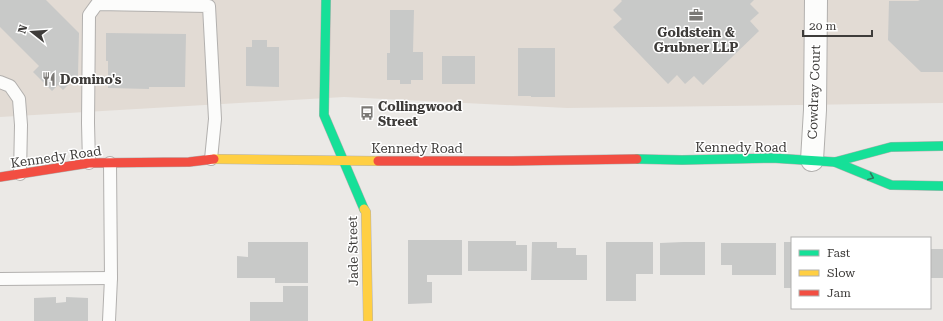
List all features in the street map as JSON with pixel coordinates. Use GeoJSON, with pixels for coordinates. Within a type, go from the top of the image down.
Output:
{"type":"FeatureCollection","features":[{"type":"Feature","properties":{"kind":"main road"},"geometry":{"type":"LineString","coordinates":[[326,0],[324,115],[345,161]]}},
{"type":"Feature","properties":{"kind":"main road","name":"Kennedy Road"},"geometry":{"type":"LineString","coordinates":[[835,162],[891,147],[943,146]]}},
{"type":"Feature","properties":{"kind":"main road","name":"Kennedy Road"},"geometry":{"type":"LineString","coordinates":[[0,177],[89,163],[189,162],[211,159],[345,161],[682,160],[772,158],[835,162],[891,185],[943,186]]}},
{"type":"Feature","properties":{"kind":"main road","name":"Jade Street"},"geometry":{"type":"LineString","coordinates":[[345,161],[366,212],[368,321]]}},
{"type":"Feature","properties":{"kind":"street","name":"Cowdray Court"},"geometry":{"type":"LineString","coordinates":[[812,160],[816,0]]}},
{"type":"Feature","properties":{"kind":"lane"},"geometry":{"type":"LineString","coordinates":[[89,163],[89,15],[97,4],[209,6],[215,119],[211,159]]}},
{"type":"Feature","properties":{"kind":"lane"},"geometry":{"type":"LineString","coordinates":[[0,82],[10,86],[19,99],[21,125],[20,174]]}},
{"type":"Feature","properties":{"kind":"lane"},"geometry":{"type":"LineString","coordinates":[[109,321],[111,278],[110,163]]}},
{"type":"Feature","properties":{"kind":"lane"},"geometry":{"type":"LineString","coordinates":[[0,279],[111,278]]}},
{"type":"Feature","properties":{"kind":"shaded area"},"geometry":{"type":"Polygon","coordinates":[[[0,0],[943,0],[943,103],[567,108],[344,97],[0,117],[0,0]]]}},
{"type":"Feature","properties":{"kind":"building"},"geometry":{"type":"Polygon","coordinates":[[[0,0],[46,0],[79,33],[78,75],[63,90],[58,85],[52,91],[33,72],[39,66],[0,27],[0,0]]]}},
{"type":"Feature","properties":{"kind":"building"},"geometry":{"type":"Polygon","coordinates":[[[621,0],[754,0],[750,4],[759,13],[750,21],[759,31],[703,85],[694,76],[685,84],[677,75],[668,84],[613,27],[622,19],[613,10],[622,1],[621,0]]]}},
{"type":"Feature","properties":{"kind":"building"},"geometry":{"type":"Polygon","coordinates":[[[943,0],[943,72],[921,72],[888,40],[889,1],[943,0]]]}},
{"type":"Feature","properties":{"kind":"building"},"geometry":{"type":"Polygon","coordinates":[[[390,10],[414,10],[413,52],[423,52],[423,80],[411,80],[411,84],[400,84],[400,80],[387,80],[387,53],[390,53],[390,10]]]}},
{"type":"Feature","properties":{"kind":"building"},"geometry":{"type":"Polygon","coordinates":[[[106,33],[186,34],[185,87],[149,87],[149,89],[108,88],[106,33]]]}},
{"type":"Feature","properties":{"kind":"building"},"geometry":{"type":"Polygon","coordinates":[[[252,40],[267,40],[267,47],[279,47],[279,87],[246,86],[246,47],[252,47],[252,40]]]}},
{"type":"Feature","properties":{"kind":"building"},"geometry":{"type":"Polygon","coordinates":[[[518,48],[555,48],[555,97],[518,96],[518,48]]]}},
{"type":"Feature","properties":{"kind":"building"},"geometry":{"type":"Polygon","coordinates":[[[442,56],[475,56],[475,84],[442,84],[442,56]]]}},
{"type":"Feature","properties":{"kind":"building"},"geometry":{"type":"Polygon","coordinates":[[[408,240],[462,240],[462,275],[427,275],[427,282],[432,282],[432,303],[408,304],[408,240]]]}},
{"type":"Feature","properties":{"kind":"building"},"geometry":{"type":"Polygon","coordinates":[[[468,241],[516,241],[516,245],[527,245],[527,271],[468,271],[468,241]]]}},
{"type":"Feature","properties":{"kind":"building"},"geometry":{"type":"Polygon","coordinates":[[[248,242],[308,242],[308,283],[275,283],[275,278],[237,278],[237,256],[248,257],[248,242]]]}},
{"type":"Feature","properties":{"kind":"building"},"geometry":{"type":"Polygon","coordinates":[[[532,242],[557,242],[557,248],[576,248],[576,255],[587,255],[587,280],[531,280],[532,242]]]}},
{"type":"Feature","properties":{"kind":"building"},"geometry":{"type":"Polygon","coordinates":[[[606,242],[653,242],[653,274],[636,274],[636,301],[606,301],[606,242]]]}},
{"type":"Feature","properties":{"kind":"building"},"geometry":{"type":"Polygon","coordinates":[[[705,242],[705,275],[660,275],[660,243],[705,242]]]}},
{"type":"Feature","properties":{"kind":"building"},"geometry":{"type":"Polygon","coordinates":[[[784,242],[791,242],[791,288],[784,288],[784,242]]]}},
{"type":"Feature","properties":{"kind":"building"},"geometry":{"type":"Polygon","coordinates":[[[721,243],[776,243],[776,275],[732,275],[732,265],[721,265],[721,243]]]}},
{"type":"Feature","properties":{"kind":"building"},"geometry":{"type":"Polygon","coordinates":[[[931,249],[943,249],[943,278],[931,278],[931,249]]]}},
{"type":"Feature","properties":{"kind":"building"},"geometry":{"type":"Polygon","coordinates":[[[283,286],[308,286],[308,321],[250,321],[250,302],[283,302],[283,286]]]}},
{"type":"Feature","properties":{"kind":"building"},"geometry":{"type":"Polygon","coordinates":[[[56,297],[56,303],[66,302],[66,297],[88,298],[88,321],[34,321],[34,298],[56,297]]]}},
{"type":"Feature","properties":{"kind":"traffic: fast"},"geometry":{"type":"LineString","coordinates":[[326,0],[324,115],[364,209]]}},
{"type":"Feature","properties":{"kind":"traffic: fast"},"geometry":{"type":"LineString","coordinates":[[835,162],[891,147],[943,146]]}},
{"type":"Feature","properties":{"kind":"traffic: fast"},"geometry":{"type":"LineString","coordinates":[[637,159],[682,160],[772,158],[835,162],[891,185],[943,186]]}},
{"type":"Feature","properties":{"kind":"traffic: slow"},"geometry":{"type":"LineString","coordinates":[[214,159],[378,161]]}},
{"type":"Feature","properties":{"kind":"traffic: slow"},"geometry":{"type":"LineString","coordinates":[[364,209],[366,212],[368,321]]}},
{"type":"Feature","properties":{"kind":"traffic: jam"},"geometry":{"type":"LineString","coordinates":[[0,177],[89,163],[189,162],[214,159]]}},
{"type":"Feature","properties":{"kind":"traffic: jam"},"geometry":{"type":"LineString","coordinates":[[378,161],[637,159]]}},
{"type":"Feature","properties":{"kind":"place","name":"Goldstein & Grubner LLP"},"geometry":{"type":"Point","coordinates":[696,15]}},
{"type":"Feature","properties":{"kind":"place","name":"Domino's"},"geometry":{"type":"Point","coordinates":[49,79]}},
{"type":"Feature","properties":{"kind":"place","name":"Collingwood Street"},"geometry":{"type":"Point","coordinates":[367,113]}}]}
